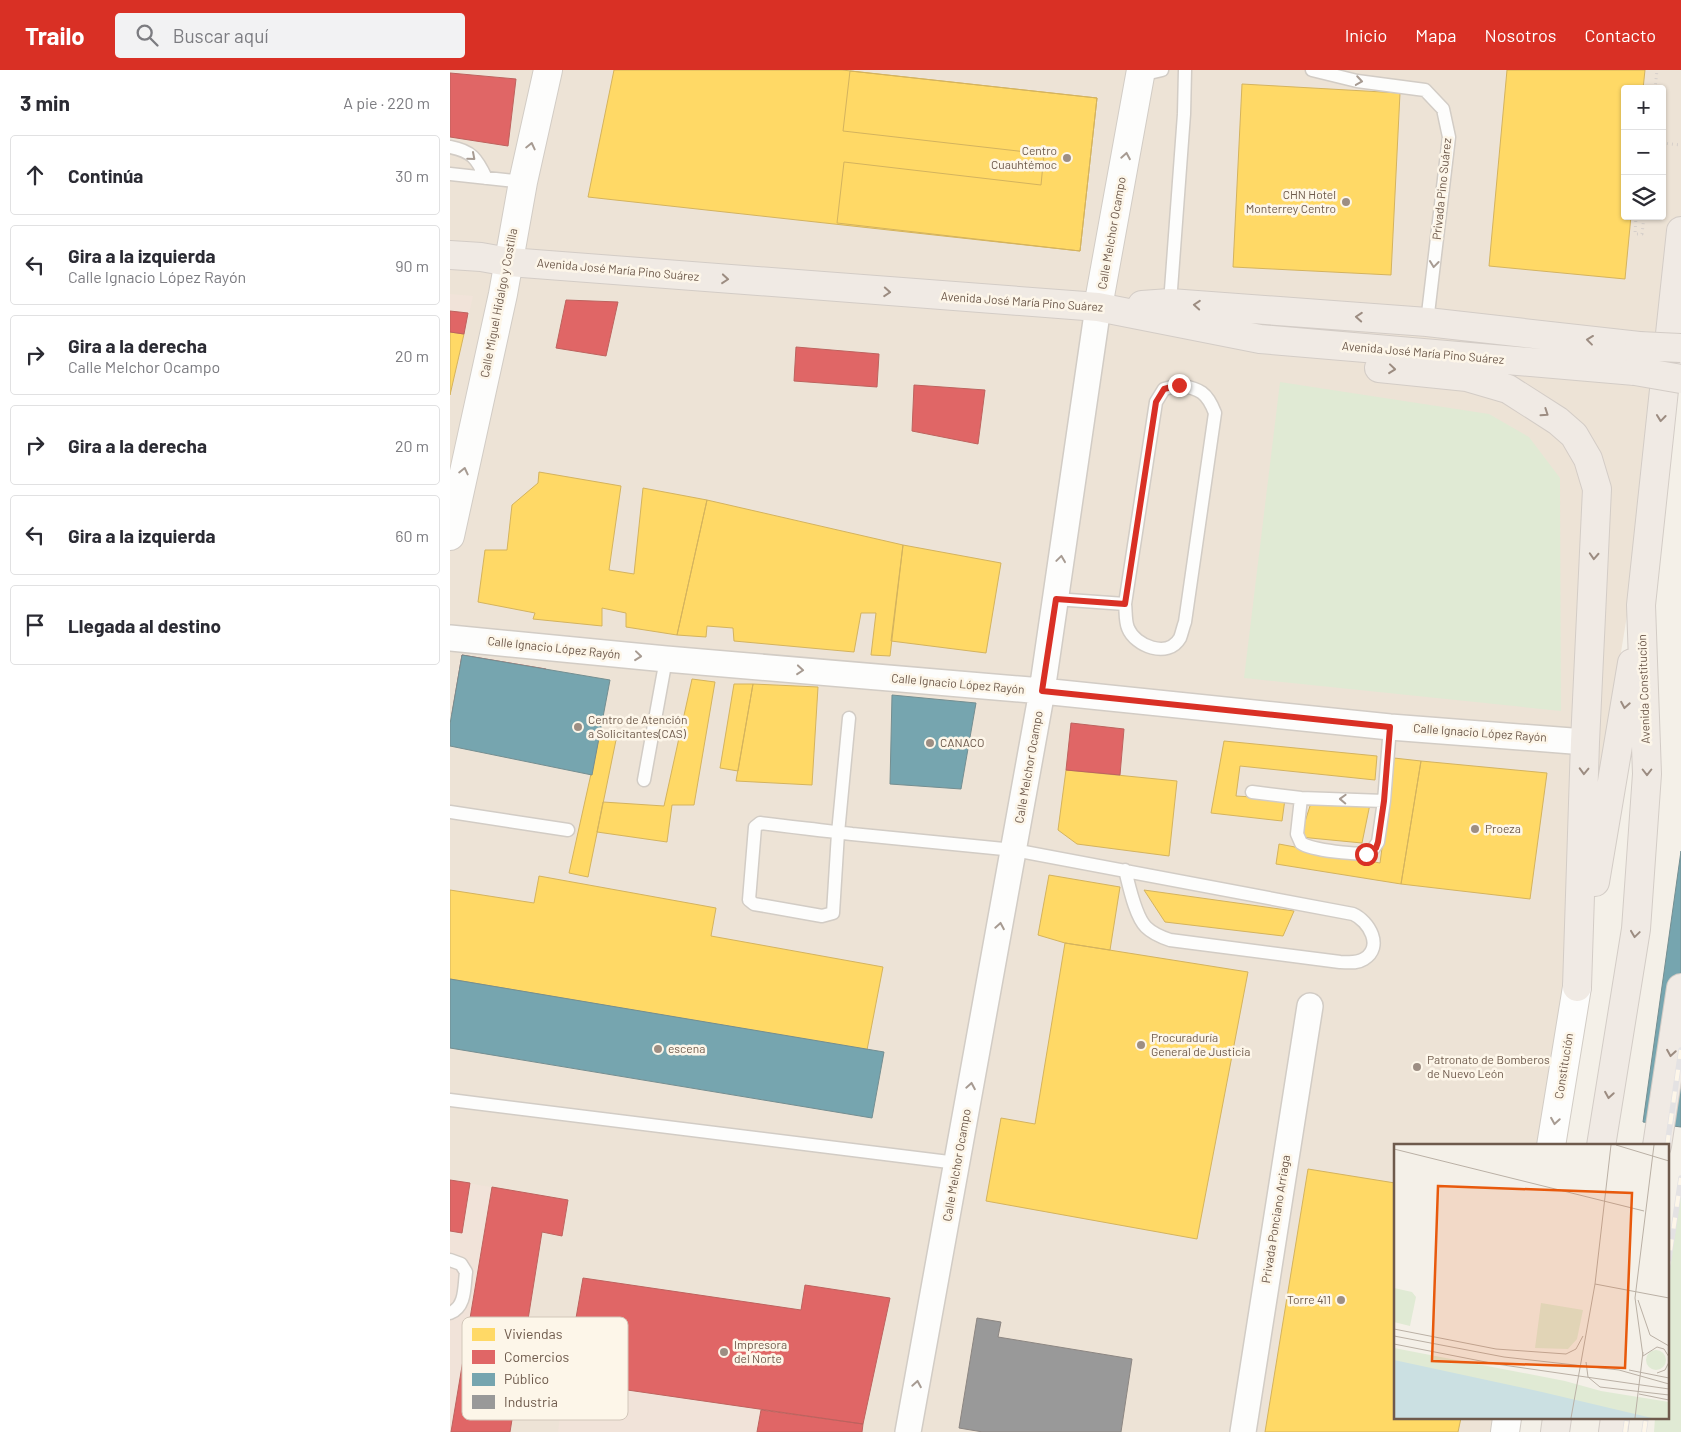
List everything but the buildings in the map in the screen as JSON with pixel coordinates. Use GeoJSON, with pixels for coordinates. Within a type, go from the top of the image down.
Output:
{"type":"FeatureCollection","features":[{"type":"Feature","properties":{"kind":"highway","name":"Avenida Constitución"},"geometry":{"type":"LineString","coordinates":[[1601,1144],[1636,929],[1647,784],[1641,605],[1681,230]]}},
{"type":"Feature","properties":{"kind":"highway","name":"Avenida José María Pino Suárez"},"geometry":{"type":"LineString","coordinates":[[450,255],[509,262],[1098,307],[1260,339],[1637,359],[1681,379]]}},
{"type":"Feature","properties":{"kind":"highway"},"geometry":{"type":"LineString","coordinates":[[1098,307],[1170,303],[1427,322],[1637,359],[1681,348]]}},
{"type":"Feature","properties":{"kind":"highway"},"geometry":{"type":"LineString","coordinates":[[1260,339],[1322,361],[1467,377],[1508,389],[1558,421],[1574,435],[1588,459],[1597,489],[1585,742],[1577,987]]}},
{"type":"Feature","properties":{"kind":"highway"},"geometry":{"type":"LineString","coordinates":[[1577,987],[1641,605]]}},
{"type":"Feature","properties":{"kind":"highway"},"geometry":{"type":"LineString","coordinates":[[1657,1144],[1681,988]]}},
{"type":"Feature","properties":{"kind":"street","name":"Calle Miguel Hidalgo y Costilla"},"geometry":{"type":"LineString","coordinates":[[450,536],[548,70]]}},
{"type":"Feature","properties":{"kind":"street","name":"Calle Melchor Ocampo"},"geometry":{"type":"LineString","coordinates":[[908,1432],[1042,691],[1098,307],[1148,72]]}},
{"type":"Feature","properties":{"kind":"street","name":"Calle Ignacio López Rayón"},"geometry":{"type":"LineString","coordinates":[[450,638],[666,659],[1042,691],[1390,727],[1585,742]]}},
{"type":"Feature","properties":{"kind":"street","name":"Constitución"},"geometry":{"type":"LineString","coordinates":[[1552,1144],[1577,987]]}},
{"type":"Feature","properties":{"kind":"street","name":"Privada Ponciano Arriaga"},"geometry":{"type":"LineString","coordinates":[[1242,1432],[1310,1006]]}},
{"type":"Feature","properties":{"kind":"lane"},"geometry":{"type":"LineString","coordinates":[[1170,303],[1186,70]]}},
{"type":"Feature","properties":{"kind":"lane","name":"Privada Pino Suárez"},"geometry":{"type":"LineString","coordinates":[[1312,70],[1357,81],[1425,90],[1443,109],[1449,137],[1427,322]]}},
{"type":"Feature","properties":{"kind":"lane"},"geometry":{"type":"LineString","coordinates":[[450,147],[471,154],[480,164],[486,178]]}},
{"type":"Feature","properties":{"kind":"lane"},"geometry":{"type":"LineString","coordinates":[[450,174],[523,182]]}},
{"type":"Feature","properties":{"kind":"lane"},"geometry":{"type":"LineString","coordinates":[[1179,385],[1197,389],[1209,399],[1215,413],[1180,639],[1169,647],[1154,649],[1138,642],[1128,627],[1125,604],[1156,402],[1164,389],[1179,385]]}},
{"type":"Feature","properties":{"kind":"lane"},"geometry":{"type":"LineString","coordinates":[[1056,599],[1125,604]]}},
{"type":"Feature","properties":{"kind":"lane"},"geometry":{"type":"LineString","coordinates":[[644,780],[666,659]]}},
{"type":"Feature","properties":{"kind":"lane"},"geometry":{"type":"LineString","coordinates":[[849,718],[838,833],[833,913],[822,916],[754,904],[749,900],[755,827],[760,823],[838,833],[1014,850],[1124,870],[1353,914],[1362,918],[1369,927],[1374,940],[1370,952],[1364,959],[1353,963],[1170,940],[1154,934],[1144,925],[1136,909],[1124,870]]}},
{"type":"Feature","properties":{"kind":"lane"},"geometry":{"type":"LineString","coordinates":[[1301,798],[1297,834],[1301,843],[1309,847],[1360,854],[1371,852],[1378,842],[1384,801],[1390,727]]}},
{"type":"Feature","properties":{"kind":"lane"},"geometry":{"type":"LineString","coordinates":[[1252,792],[1301,798],[1384,801]]}},
{"type":"Feature","properties":{"kind":"lane"},"geometry":{"type":"LineString","coordinates":[[450,812],[568,830]]}},
{"type":"Feature","properties":{"kind":"lane"},"geometry":{"type":"LineString","coordinates":[[450,1100],[957,1163]]}},
{"type":"Feature","properties":{"kind":"lane"},"geometry":{"type":"LineString","coordinates":[[450,1260],[461,1264],[466,1272],[462,1303],[457,1310],[450,1313]]}},
{"type":"Feature","properties":{"kind":"path"},"geometry":{"type":"LineString","coordinates":[[1655,85],[1657,70]]}},
{"type":"Feature","properties":{"kind":"path"},"geometry":{"type":"LineString","coordinates":[[1666,143],[1681,145]]}},
{"type":"Feature","properties":{"kind":"path"},"geometry":{"type":"LineString","coordinates":[[1636,220],[1635,234],[1642,234],[1644,220]]}},
{"type":"Feature","properties":{"kind":"shaded area"},"geometry":{"type":"Polygon","coordinates":[[[450,70],[1681,70],[1681,282],[1541,1144],[1394,1144],[1394,1420],[1497,1420],[1495,1432],[450,1432],[450,70]]]}},
{"type":"Feature","properties":{"kind":"shaded area"},"geometry":{"type":"Polygon","coordinates":[[[450,294],[473,296],[450,399],[450,294]]]}},
{"type":"Feature","properties":{"kind":"shaded area"},"geometry":{"type":"Polygon","coordinates":[[[450,1180],[568,1200],[562,1236],[542,1233],[528,1317],[462,1317],[462,1420],[512,1420],[510,1432],[450,1432],[450,1180]]]}},
{"type":"Feature","properties":{"kind":"shaded area"},"geometry":{"type":"Polygon","coordinates":[[[628,1390],[761,1410],[757,1432],[558,1432],[560,1420],[628,1420],[628,1390]]]}},
{"type":"Feature","properties":{"kind":"green space"},"geometry":{"type":"Polygon","coordinates":[[[1280,382],[1489,414],[1529,437],[1560,478],[1561,711],[1244,678],[1280,382]]]}},
{"type":"Feature","properties":{"kind":"green space"},"geometry":{"type":"Polygon","coordinates":[[[1681,1180],[1681,1432],[1654,1432],[1655,1420],[1668,1420],[1668,1251],[1681,1180]]]}},
{"type":"Feature","properties":{"kind":"railway"},"geometry":{"type":"LineString","coordinates":[[1667,1144],[1681,1050]]}},
{"type":"Feature","properties":{"kind":"railway"},"geometry":{"type":"LineString","coordinates":[[1668,1265],[1681,1178]]}},
{"type":"Feature","properties":{"kind":"railway"},"geometry":{"type":"LineString","coordinates":[[1625,1432],[1627,1420]]}},
{"type":"Feature","properties":{"kind":"railway"},"geometry":{"type":"LineString","coordinates":[[1644,1432],[1646,1420]]}},
{"type":"Feature","properties":{"kind":"place","name":"Centro Cuauhtémoc"},"geometry":{"type":"Point","coordinates":[1067,158]}},
{"type":"Feature","properties":{"kind":"place","name":"CHN Hotel Monterrey Centro"},"geometry":{"type":"Point","coordinates":[1346,202]}},
{"type":"Feature","properties":{"kind":"place","name":"Centro de Atención a Solicitantes(CAS)"},"geometry":{"type":"Point","coordinates":[578,727]}},
{"type":"Feature","properties":{"kind":"place","name":"CANACO"},"geometry":{"type":"Point","coordinates":[930,743]}},
{"type":"Feature","properties":{"kind":"place","name":"Proeza"},"geometry":{"type":"Point","coordinates":[1475,829]}},
{"type":"Feature","properties":{"kind":"place","name":"Procuraduría General de Justicia"},"geometry":{"type":"Point","coordinates":[1141,1045]}},
{"type":"Feature","properties":{"kind":"place","name":"escena"},"geometry":{"type":"Point","coordinates":[658,1049]}},
{"type":"Feature","properties":{"kind":"place","name":"Patronato de Bomberos de Nuevo León"},"geometry":{"type":"Point","coordinates":[1417,1067]}},
{"type":"Feature","properties":{"kind":"place","name":"Torre 411"},"geometry":{"type":"Point","coordinates":[1341,1300]}},
{"type":"Feature","properties":{"kind":"place","name":"Impresora del Norte"},"geometry":{"type":"Point","coordinates":[724,1352]}},
{"type":"Feature","properties":{"kind":"route"},"geometry":{"type":"LineString","coordinates":[[1179,385],[1164,389],[1156,402],[1125,604],[1056,599],[1042,691],[1390,727],[1384,801],[1378,842],[1376,848],[1366,854]]}}]}
